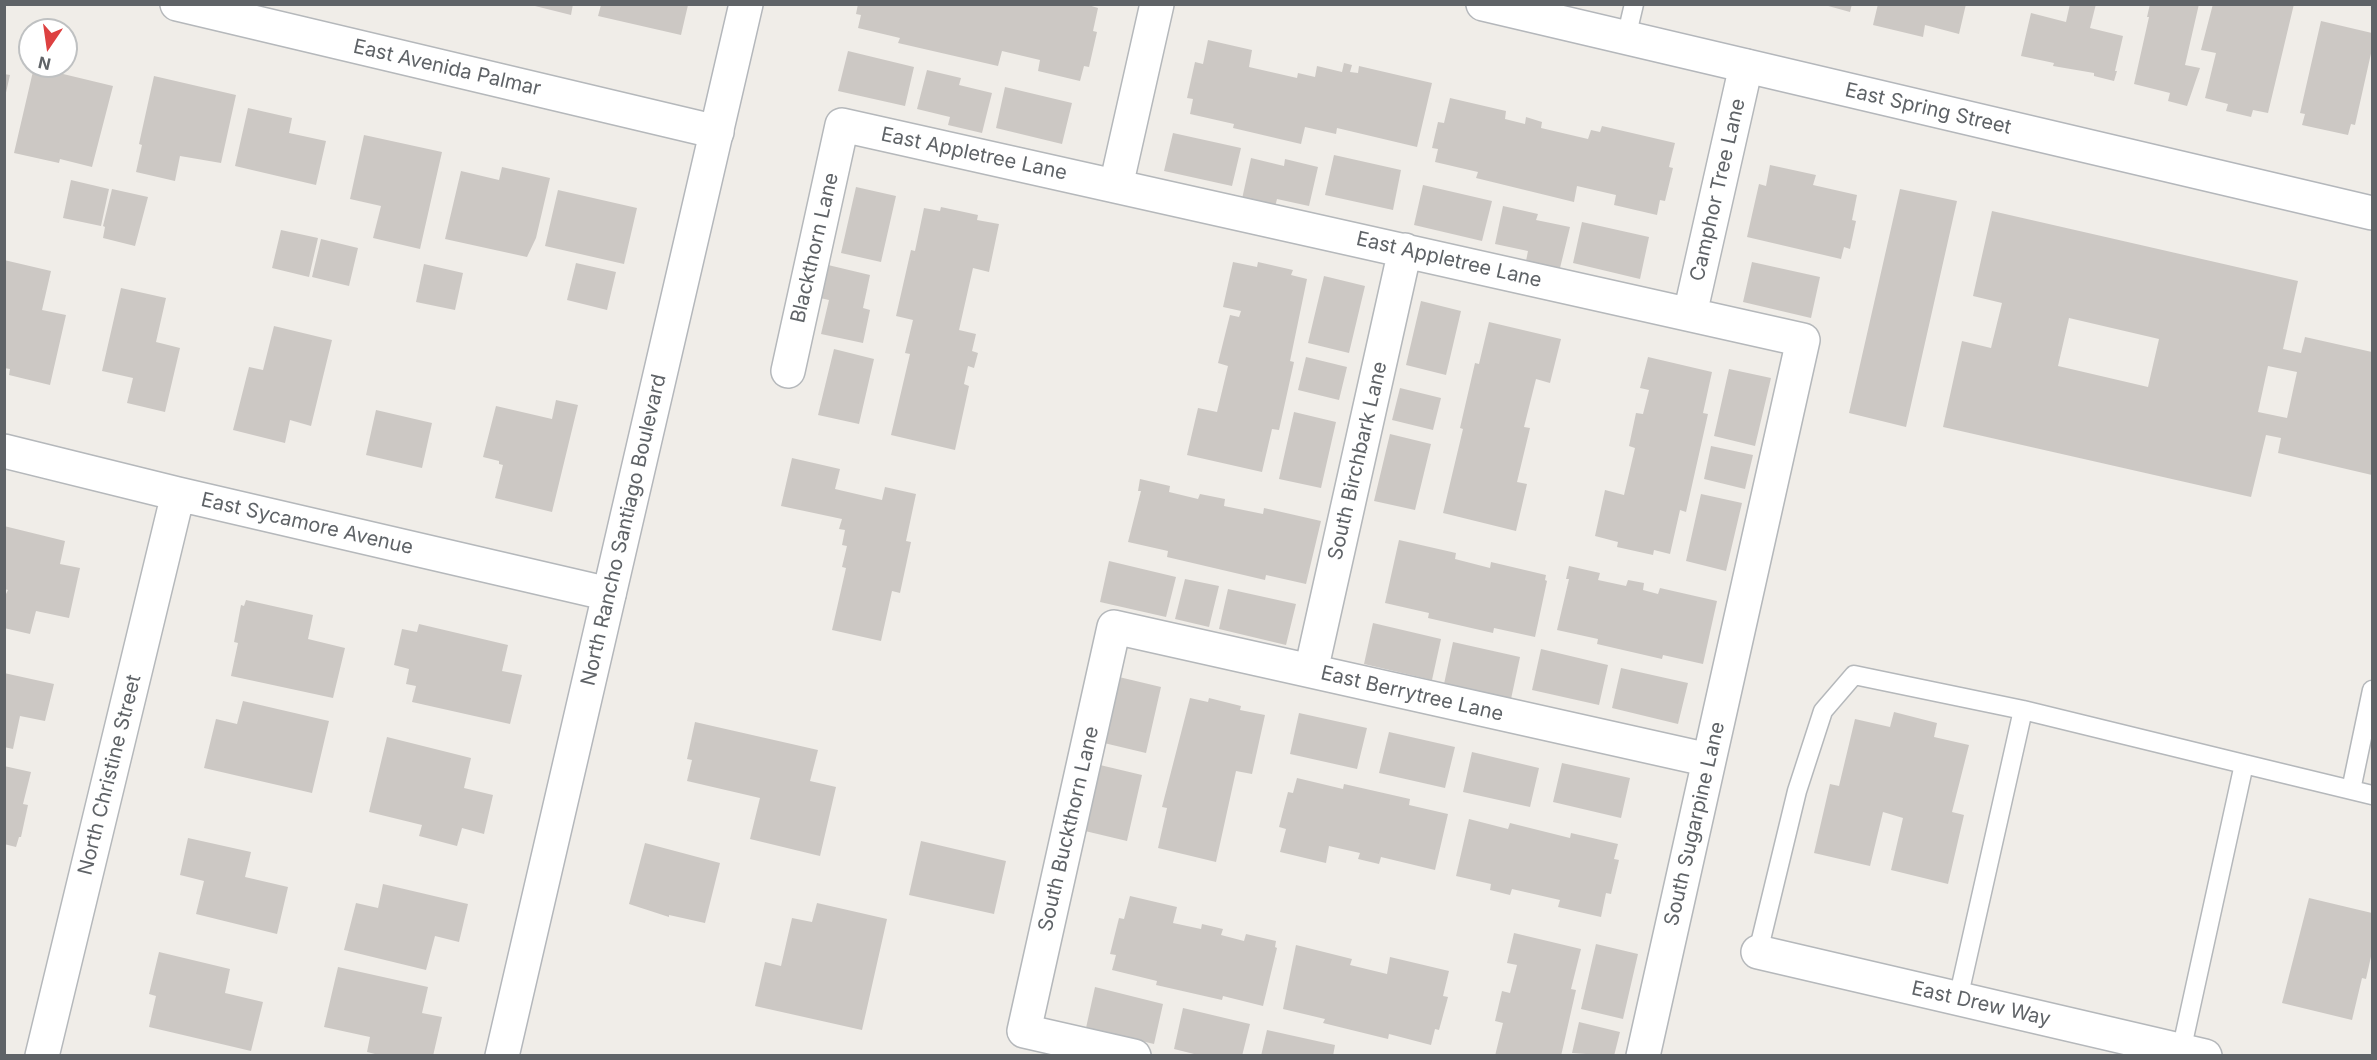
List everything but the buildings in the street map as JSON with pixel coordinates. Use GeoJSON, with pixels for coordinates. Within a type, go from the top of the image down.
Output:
{"type":"FeatureCollection","features":[{"type":"Feature","properties":{"kind":"street","name":"East Avenida Palmar"},"geometry":{"type":"LineString","coordinates":[[177,4],[717,132]]}},
{"type":"Feature","properties":{"kind":"street","name":"North Rancho Santiago Boulevard"},"geometry":{"type":"LineString","coordinates":[[502,1056],[746,4]]}},
{"type":"Feature","properties":{"kind":"street"},"geometry":{"type":"LineString","coordinates":[[1116,186],[1157,4]]}},
{"type":"Feature","properties":{"kind":"street","name":"East Spring Street"},"geometry":{"type":"LineString","coordinates":[[1483,4],[1517,8],[1626,39],[2373,213]]}},
{"type":"Feature","properties":{"kind":"street","name":"Camphor Tree Lane"},"geometry":{"type":"LineString","coordinates":[[1690,314],[1746,66]]}},
{"type":"Feature","properties":{"kind":"street","name":"East Appletree Lane"},"geometry":{"type":"LineString","coordinates":[[842,125],[1803,340],[1747,592]]}},
{"type":"Feature","properties":{"kind":"street","name":"Blackthorn Lane"},"geometry":{"type":"LineString","coordinates":[[788,371],[842,125]]}},
{"type":"Feature","properties":{"kind":"street","name":"South Birchbark Lane"},"geometry":{"type":"LineString","coordinates":[[1311,671],[1405,250]]}},
{"type":"Feature","properties":{"kind":"street","name":"East Sycamore Avenue"},"geometry":{"type":"LineString","coordinates":[[4,451],[178,494],[609,594]]}},
{"type":"Feature","properties":{"kind":"street","name":"North Christine Street"},"geometry":{"type":"LineString","coordinates":[[42,1056],[178,494]]}},
{"type":"Feature","properties":{"kind":"street","name":"South Sugarpine Lane"},"geometry":{"type":"LineString","coordinates":[[1643,1056],[1747,592]]}},
{"type":"Feature","properties":{"kind":"street","name":"East Berrytree Lane"},"geometry":{"type":"LineString","coordinates":[[1114,627],[1709,760]]}},
{"type":"Feature","properties":{"kind":"street","name":"South Buckthorn Lane"},"geometry":{"type":"LineString","coordinates":[[1114,627],[1024,1031],[1134,1056]]}},
{"type":"Feature","properties":{"kind":"street","name":"East Drew Way"},"geometry":{"type":"LineString","coordinates":[[1758,952],[2189,1054]]}},
{"type":"Feature","properties":{"kind":"lane"},"geometry":{"type":"LineString","coordinates":[[1626,39],[1634,4]]}},
{"type":"Feature","properties":{"kind":"lane"},"geometry":{"type":"LineString","coordinates":[[1758,952],[1797,791],[1823,711],[1854,675],[2023,710],[2373,795]]}},
{"type":"Feature","properties":{"kind":"lane"},"geometry":{"type":"LineString","coordinates":[[2351,790],[2373,690]]}},
{"type":"Feature","properties":{"kind":"lane"},"geometry":{"type":"LineString","coordinates":[[1958,999],[2023,710]]}},
{"type":"Feature","properties":{"kind":"lane"},"geometry":{"type":"LineString","coordinates":[[2189,1054],[2244,764]]}}]}
